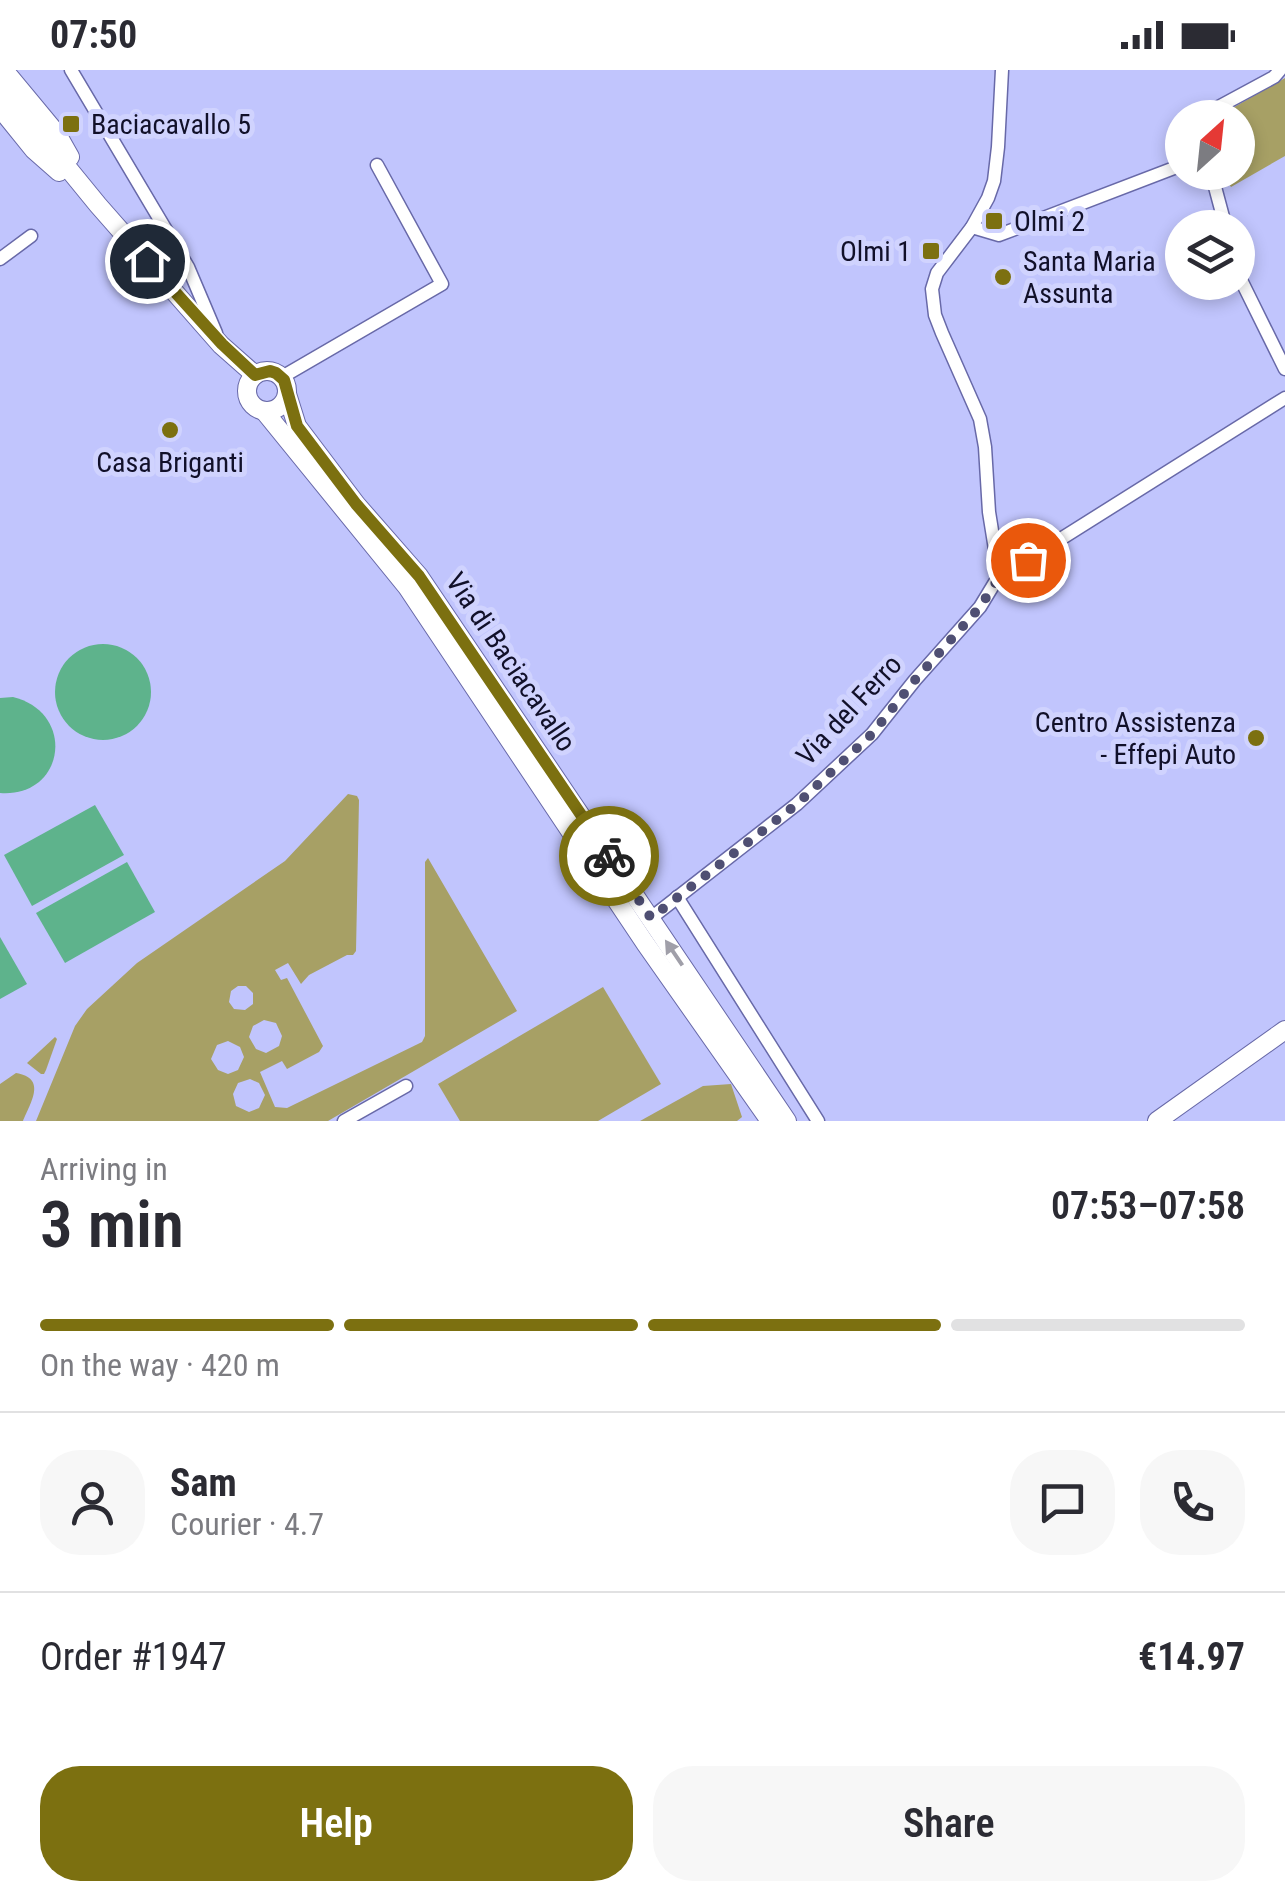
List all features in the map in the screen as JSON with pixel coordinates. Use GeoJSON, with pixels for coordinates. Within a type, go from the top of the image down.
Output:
{"type":"FeatureCollection","features":[{"type":"Feature","properties":{"kind":"main road"},"geometry":{"type":"LineString","coordinates":[[4,70],[56,134],[98,205]]}},
{"type":"Feature","properties":{"kind":"main road"},"geometry":{"type":"LineString","coordinates":[[0,85],[98,205],[222,344],[255,375],[270,371],[285,385],[279,407],[264,411]]}},
{"type":"Feature","properties":{"kind":"main road"},"geometry":{"type":"LineString","coordinates":[[0,108],[34,150],[98,205]]}},
{"type":"Feature","properties":{"kind":"main road","name":"Via di Baciacavallo"},"geometry":{"type":"LineString","coordinates":[[255,375],[247,388],[255,407],[264,411],[407,587],[631,922],[770,1121]]}},
{"type":"Feature","properties":{"kind":"main road","name":"Via di Baciacavallo"},"geometry":{"type":"LineString","coordinates":[[285,385],[297,426],[356,504],[419,576],[651,918]]}},
{"type":"Feature","properties":{"kind":"main road"},"geometry":{"type":"LineString","coordinates":[[651,918],[788,1121]]}},
{"type":"Feature","properties":{"kind":"main road"},"geometry":{"type":"LineString","coordinates":[[1157,1121],[1285,1030]]}},
{"type":"Feature","properties":{"kind":"street"},"geometry":{"type":"LineString","coordinates":[[71,70],[188,268],[222,344]]}},
{"type":"Feature","properties":{"kind":"street"},"geometry":{"type":"LineString","coordinates":[[998,579],[980,418],[935,315],[932,289],[936,273],[972,227],[994,181],[1002,70]]}},
{"type":"Feature","properties":{"kind":"street"},"geometry":{"type":"LineString","coordinates":[[1231,100],[1280,70]]}},
{"type":"Feature","properties":{"kind":"street"},"geometry":{"type":"LineString","coordinates":[[285,385],[442,284],[378,165]]}},
{"type":"Feature","properties":{"kind":"street"},"geometry":{"type":"LineString","coordinates":[[972,227],[998,236],[1165,172]]}},
{"type":"Feature","properties":{"kind":"street"},"geometry":{"type":"LineString","coordinates":[[0,258],[31,236]]}},
{"type":"Feature","properties":{"kind":"street"},"geometry":{"type":"LineString","coordinates":[[1250,300],[1285,368]]}},
{"type":"Feature","properties":{"kind":"street"},"geometry":{"type":"LineString","coordinates":[[998,579],[1285,398]]}},
{"type":"Feature","properties":{"kind":"street","name":"Via del Ferro"},"geometry":{"type":"LineString","coordinates":[[651,918],[797,804],[872,734],[980,607],[998,579]]}},
{"type":"Feature","properties":{"kind":"street"},"geometry":{"type":"LineString","coordinates":[[678,897],[818,1121]]}},
{"type":"Feature","properties":{"kind":"street"},"geometry":{"type":"LineString","coordinates":[[344,1121],[406,1086]]}},
{"type":"Feature","properties":{"kind":"shaded area"},"geometry":{"type":"Polygon","coordinates":[[[1285,78],[1285,156],[1255,173],[1255,100],[1246,100],[1285,78]]]}},
{"type":"Feature","properties":{"kind":"shaded area"},"geometry":{"type":"Polygon","coordinates":[[[103,644],[121,648],[137,658],[147,674],[151,692],[147,710],[137,726],[121,736],[103,740],[85,736],[69,726],[59,710],[55,692],[59,674],[69,658],[85,648],[103,644]]]}},
{"type":"Feature","properties":{"kind":"shaded area"},"geometry":{"type":"Polygon","coordinates":[[[13,697],[33,706],[47,719],[55,753],[50,769],[38,782],[22,791],[0,793],[0,698],[13,697]]]}},
{"type":"Feature","properties":{"kind":"shaded area"},"geometry":{"type":"Polygon","coordinates":[[[348,794],[357,796],[356,951],[309,975],[301,984],[288,963],[275,970],[281,980],[287,978],[323,1046],[287,1069],[282,1061],[260,1072],[275,1107],[287,1108],[422,1042],[428,858],[517,1011],[328,1121],[36,1121],[75,1026],[87,1009],[137,963],[285,861],[348,794]],[[246,986],[231,991],[229,1002],[234,1009],[245,1010],[253,1004],[253,993],[246,986]],[[264,1020],[253,1026],[249,1037],[256,1049],[266,1053],[279,1046],[282,1036],[276,1023],[264,1020]],[[228,1041],[217,1045],[211,1059],[218,1070],[228,1074],[238,1070],[244,1057],[240,1047],[228,1041]],[[250,1079],[238,1083],[233,1094],[236,1106],[249,1112],[259,1108],[265,1095],[259,1083],[250,1079]]]}},
{"type":"Feature","properties":{"kind":"shaded area"},"geometry":{"type":"Polygon","coordinates":[[[95,805],[124,855],[32,906],[4,855],[95,805]]]}},
{"type":"Feature","properties":{"kind":"shaded area"},"geometry":{"type":"Polygon","coordinates":[[[127,862],[155,912],[65,963],[36,913],[127,862]]]}},
{"type":"Feature","properties":{"kind":"shaded area"},"geometry":{"type":"Polygon","coordinates":[[[0,937],[27,984],[0,999],[0,937]]]}},
{"type":"Feature","properties":{"kind":"shaded area"},"geometry":{"type":"Polygon","coordinates":[[[603,987],[661,1084],[598,1121],[460,1121],[438,1084],[603,987]]]}},
{"type":"Feature","properties":{"kind":"shaded area"},"geometry":{"type":"Polygon","coordinates":[[[55,1037],[46,1070],[41,1074],[27,1063],[55,1037]]]}},
{"type":"Feature","properties":{"kind":"shaded area"},"geometry":{"type":"Polygon","coordinates":[[[16,1073],[31,1080],[32,1099],[23,1121],[0,1121],[0,1084],[16,1073]]]}},
{"type":"Feature","properties":{"kind":"shaded area"},"geometry":{"type":"Polygon","coordinates":[[[731,1084],[742,1117],[737,1121],[640,1121],[703,1086],[731,1084]]]}},
{"type":"Feature","properties":{"kind":"way so far"},"geometry":{"type":"LineString","coordinates":[[609,856],[651,918],[797,804],[872,734],[980,607],[998,579],[1028,560]]}},
{"type":"Feature","properties":{"kind":"place","name":"Baciacavallo 5"},"geometry":{"type":"Point","coordinates":[71,124]}},
{"type":"Feature","properties":{"kind":"place","name":"Olmi 2"},"geometry":{"type":"Point","coordinates":[994,221]}},
{"type":"Feature","properties":{"kind":"place","name":"Olmi 1"},"geometry":{"type":"Point","coordinates":[931,251]}},
{"type":"Feature","properties":{"kind":"place","name":"Santa Maria Assunta"},"geometry":{"type":"Point","coordinates":[1003,277]}},
{"type":"Feature","properties":{"kind":"place","name":"Casa Briganti"},"geometry":{"type":"Point","coordinates":[170,430]}},
{"type":"Feature","properties":{"kind":"place","name":"Centro Assistenza - Effepi Auto"},"geometry":{"type":"Point","coordinates":[1256,738]}},
{"type":"Feature","properties":{"kind":"route"},"geometry":{"type":"LineString","coordinates":[[147,261],[255,375],[270,371],[284,380],[297,426],[356,504],[419,576],[609,856]]}}]}
